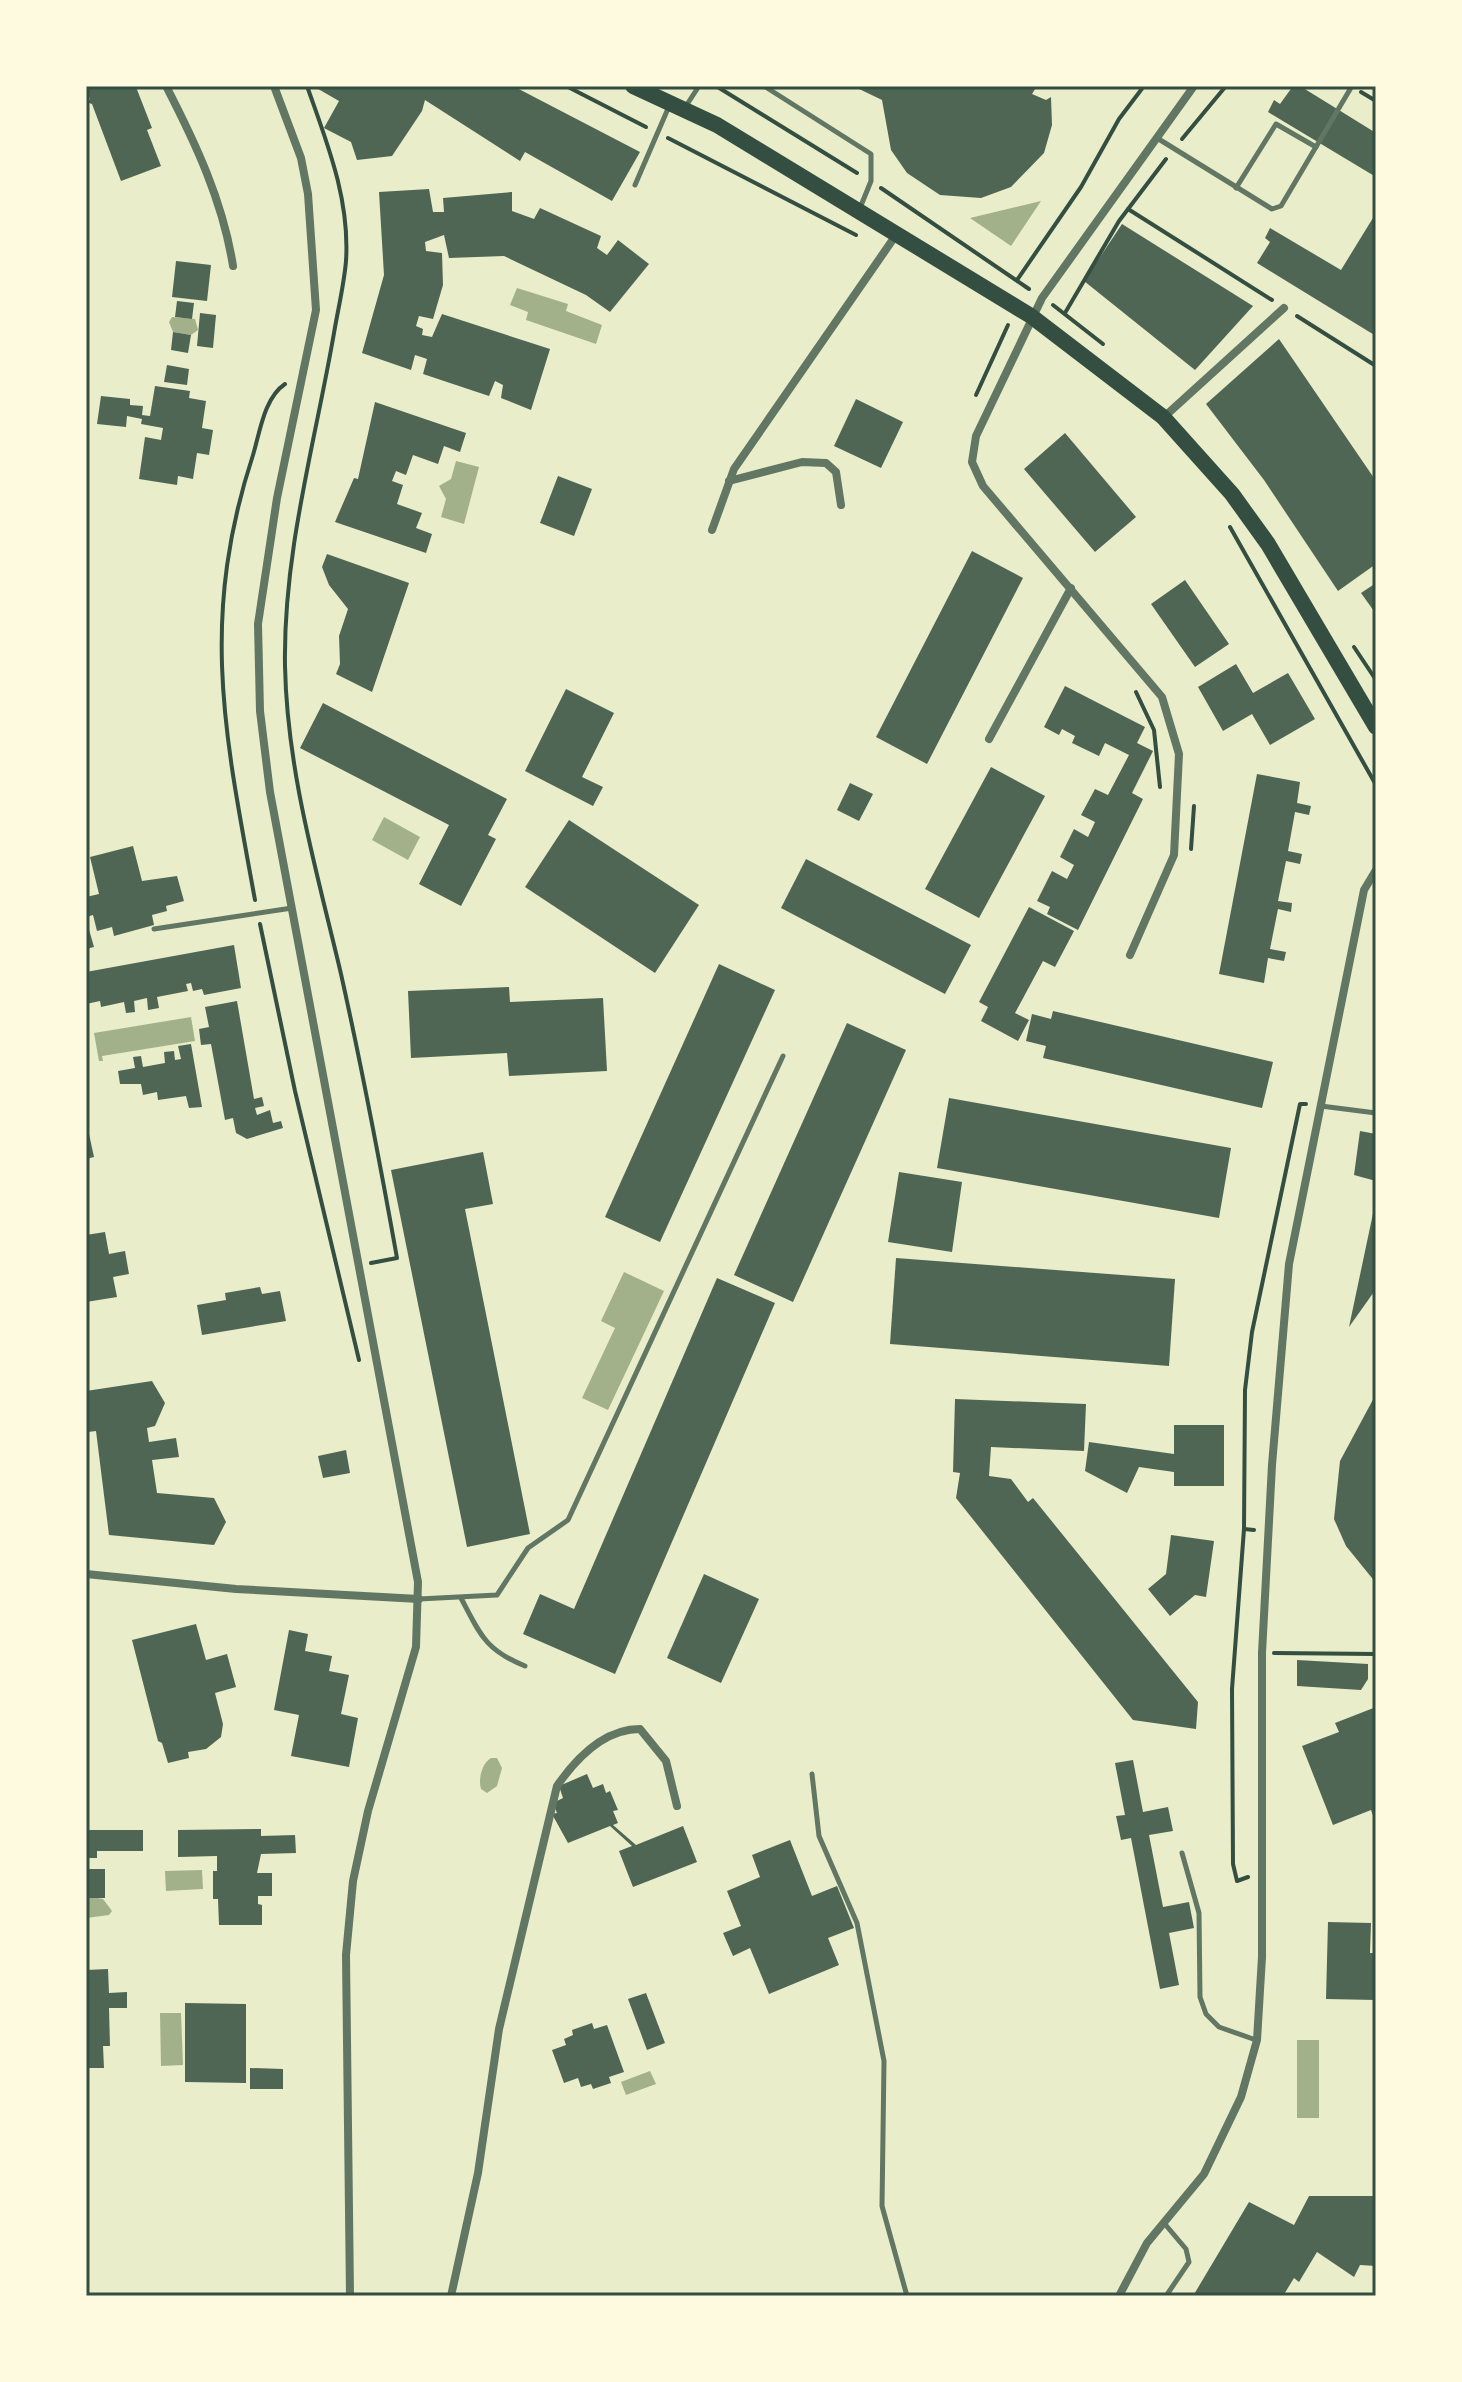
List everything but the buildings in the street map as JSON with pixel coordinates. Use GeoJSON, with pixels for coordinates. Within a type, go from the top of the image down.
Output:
{"type":"FeatureCollection","features":[{"type":"Feature","properties":{"kind":"main road"},"geometry":{"type":"LineString","coordinates":[[633,86],[717,125],[1031,316],[1163,417],[1232,494],[1268,544],[1376,727]]}},
{"type":"Feature","properties":{"kind":"street"},"geometry":{"type":"LineString","coordinates":[[166,86],[190,132],[226,221],[233,266]]}},
{"type":"Feature","properties":{"kind":"street"},"geometry":{"type":"LineString","coordinates":[[274,86],[301,158],[316,272],[312,333],[277,498],[258,624],[264,747],[357,1266],[403,1490],[419,1599],[416,1647],[368,1811],[349,1917],[346,1955],[350,2296]]}},
{"type":"Feature","properties":{"kind":"street"},"geometry":{"type":"LineString","coordinates":[[1130,955],[1174,855],[1179,754],[1162,697],[983,486],[972,462],[976,436],[1031,316],[1194,86]]}},
{"type":"Feature","properties":{"kind":"street"},"geometry":{"type":"LineString","coordinates":[[712,530],[734,469],[896,235]]}},
{"type":"Feature","properties":{"kind":"street"},"geometry":{"type":"LineString","coordinates":[[1163,417],[1284,308]]}},
{"type":"Feature","properties":{"kind":"street"},"geometry":{"type":"LineString","coordinates":[[729,481],[802,462],[826,463],[836,472],[841,505]]}},
{"type":"Feature","properties":{"kind":"street"},"geometry":{"type":"LineString","coordinates":[[989,739],[1071,588]]}},
{"type":"Feature","properties":{"kind":"street"},"geometry":{"type":"LineString","coordinates":[[1119,2296],[1147,2243],[1204,2174],[1241,2097],[1257,2040],[1262,2000],[1262,1653],[1289,1264],[1364,890],[1376,870]]}},
{"type":"Feature","properties":{"kind":"street"},"geometry":{"type":"LineString","coordinates":[[86,1574],[236,1589],[419,1599]]}},
{"type":"Feature","properties":{"kind":"street"},"geometry":{"type":"LineString","coordinates":[[451,2296],[478,2173],[499,2029],[557,1786],[569,1768],[601,1739],[621,1729],[640,1729],[666,1761],[677,1806]]}},
{"type":"Feature","properties":{"kind":"lane"},"geometry":{"type":"LineString","coordinates":[[635,185],[677,107],[699,86]]}},
{"type":"Feature","properties":{"kind":"lane"},"geometry":{"type":"LineString","coordinates":[[764,86],[871,154],[871,181],[858,212]]}},
{"type":"Feature","properties":{"kind":"lane"},"geometry":{"type":"LineString","coordinates":[[1156,137],[1272,209],[1281,206],[1352,86]]}},
{"type":"Feature","properties":{"kind":"lane"},"geometry":{"type":"LineString","coordinates":[[1236,188],[1276,124],[1316,147]]}},
{"type":"Feature","properties":{"kind":"lane"},"geometry":{"type":"LineString","coordinates":[[154,929],[293,908]]}},
{"type":"Feature","properties":{"kind":"lane"},"geometry":{"type":"LineString","coordinates":[[419,1599],[497,1595],[528,1548],[568,1520],[783,1056]]}},
{"type":"Feature","properties":{"kind":"lane"},"geometry":{"type":"LineString","coordinates":[[1321,1106],[1376,1113]]}},
{"type":"Feature","properties":{"kind":"lane"},"geometry":{"type":"LineString","coordinates":[[461,1598],[484,1642],[499,1656],[525,1666]]}},
{"type":"Feature","properties":{"kind":"lane"},"geometry":{"type":"LineString","coordinates":[[812,1774],[819,1836],[857,1923],[884,2061],[882,2206],[897,2272],[907,2296]]}},
{"type":"Feature","properties":{"kind":"lane"},"geometry":{"type":"LineString","coordinates":[[1182,1853],[1199,1913],[1200,1997],[1206,2014],[1219,2027],[1257,2040]]}},
{"type":"Feature","properties":{"kind":"lane"},"geometry":{"type":"LineString","coordinates":[[1164,2223],[1186,2249],[1189,2262],[1166,2296]]}},
{"type":"Feature","properties":{"kind":"path"},"geometry":{"type":"LineString","coordinates":[[307,86],[337,169],[346,260],[325,384],[300,502],[290,573],[285,663],[288,719],[297,787],[365,1077],[397,1258],[357,1266]]}},
{"type":"Feature","properties":{"kind":"path"},"geometry":{"type":"LineString","coordinates":[[1017,280],[1081,187],[1119,119],[1144,86]]}},
{"type":"Feature","properties":{"kind":"path"},"geometry":{"type":"LineString","coordinates":[[1065,313],[1128,209],[1226,86]]}},
{"type":"Feature","properties":{"kind":"path"},"geometry":{"type":"LineString","coordinates":[[1128,209],[1376,366]]}},
{"type":"Feature","properties":{"kind":"path"},"geometry":{"type":"LineString","coordinates":[[1136,691],[1154,730],[1161,801]]}},
{"type":"Feature","properties":{"kind":"path"},"geometry":{"type":"LineString","coordinates":[[1262,1873],[1237,1881],[1233,1864],[1232,1689],[1244,1529],[1245,1390],[1252,1332],[1300,1104],[1321,1106]]}},
{"type":"Feature","properties":{"kind":"path"},"geometry":{"type":"LineString","coordinates":[[1244,1529],[1270,1533]]}},
{"type":"Feature","properties":{"kind":"path"},"geometry":{"type":"LineString","coordinates":[[1262,1653],[1376,1654]]}},
{"type":"Feature","properties":{"kind":"shaded area"},"geometry":{"type":"Polygon","coordinates":[[[1041,201],[1011,246],[970,218],[1041,201]]]}},
{"type":"Feature","properties":{"kind":"shaded area"},"geometry":{"type":"Polygon","coordinates":[[[517,288],[568,304],[566,311],[602,325],[596,344],[526,320],[528,312],[510,305],[517,288]]]}},
{"type":"Feature","properties":{"kind":"shaded area"},"geometry":{"type":"Polygon","coordinates":[[[172,317],[195,319],[198,330],[191,335],[173,332],[169,322],[172,317]]]}},
{"type":"Feature","properties":{"kind":"shaded area"},"geometry":{"type":"Polygon","coordinates":[[[456,461],[479,467],[464,524],[441,517],[446,499],[439,486],[451,479],[456,461]]]}},
{"type":"Feature","properties":{"kind":"shaded area"},"geometry":{"type":"Polygon","coordinates":[[[384,817],[420,837],[408,860],[372,840],[384,817]]]}},
{"type":"Feature","properties":{"kind":"shaded area"},"geometry":{"type":"Polygon","coordinates":[[[191,1017],[195,1041],[102,1056],[103,1061],[99,1061],[94,1033],[191,1017]]]}},
{"type":"Feature","properties":{"kind":"shaded area"},"geometry":{"type":"Polygon","coordinates":[[[624,1272],[664,1291],[608,1410],[582,1398],[615,1328],[601,1321],[624,1272]]]}},
{"type":"Feature","properties":{"kind":"shaded area"},"geometry":{"type":"Polygon","coordinates":[[[491,1758],[497,1758],[502,1768],[497,1786],[487,1793],[481,1789],[480,1776],[491,1758]]]}},
{"type":"Feature","properties":{"kind":"shaded area"},"geometry":{"type":"Polygon","coordinates":[[[202,1870],[203,1889],[166,1891],[165,1871],[202,1870]]]}},
{"type":"Feature","properties":{"kind":"shaded area"},"geometry":{"type":"Polygon","coordinates":[[[86,1896],[103,1899],[112,1911],[109,1915],[86,1918],[86,1896]]]}},
{"type":"Feature","properties":{"kind":"shaded area"},"geometry":{"type":"Polygon","coordinates":[[[160,2013],[181,2013],[183,2065],[161,2066],[160,2013]]]}},
{"type":"Feature","properties":{"kind":"shaded area"},"geometry":{"type":"Polygon","coordinates":[[[1297,2040],[1319,2040],[1319,2118],[1297,2118],[1297,2040]]]}},
{"type":"Feature","properties":{"kind":"shaded area"},"geometry":{"type":"Polygon","coordinates":[[[650,2071],[656,2084],[626,2095],[621,2082],[650,2071]]]}}]}
